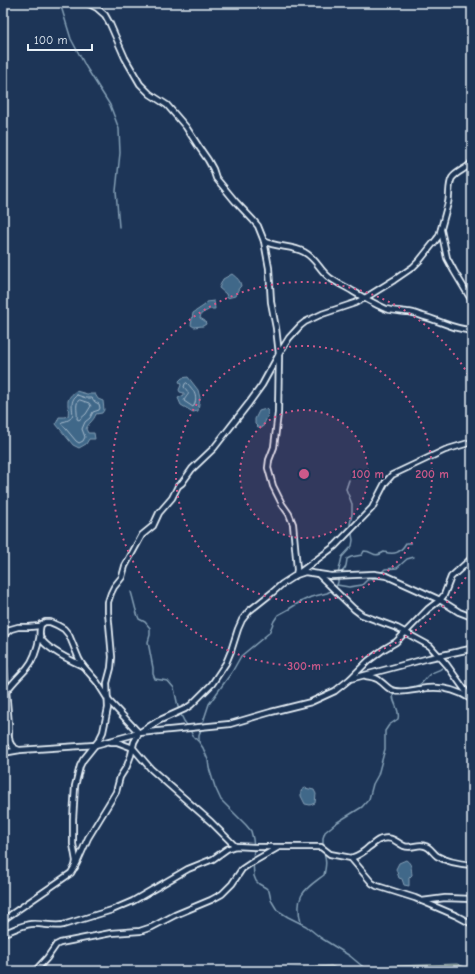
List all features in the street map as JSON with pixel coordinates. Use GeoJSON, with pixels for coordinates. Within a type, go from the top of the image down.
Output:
{"type":"FeatureCollection","features":[{"type":"Feature","properties":{"kind":"street"},"geometry":{"type":"LineString","coordinates":[[87,3],[97,8],[105,16],[125,58],[140,84],[150,94],[167,105],[186,127],[208,160],[216,178],[258,226],[264,240],[269,268],[271,302],[279,354],[278,412],[274,447],[269,460],[268,468],[273,486],[293,524],[297,570],[296,575]]}},
{"type":"Feature","properties":{"kind":"street"},"geometry":{"type":"LineString","coordinates":[[75,867],[76,861],[73,844],[73,819],[75,786],[83,760],[99,740],[103,732],[109,701],[107,683],[112,657],[108,602],[114,587],[122,577],[125,566],[142,535],[153,526],[159,513],[172,498],[178,486],[192,469],[214,448],[249,403],[262,385],[289,338],[300,326],[322,314],[365,298],[413,267],[436,240],[441,230],[449,202],[451,179],[472,162]]}},
{"type":"Feature","properties":{"kind":"street"},"geometry":{"type":"LineString","coordinates":[[441,230],[447,258],[472,301]]}},
{"type":"Feature","properties":{"kind":"street"},"geometry":{"type":"LineString","coordinates":[[264,240],[270,244],[291,247],[303,251],[312,257],[329,277],[386,309],[409,312],[450,326],[472,330]]}},
{"type":"Feature","properties":{"kind":"street"},"geometry":{"type":"LineString","coordinates":[[3,920],[71,873],[88,838],[116,792],[120,777],[127,766],[134,742],[139,733],[158,721],[185,709],[212,684],[226,663],[238,629],[250,611],[282,584],[335,546],[372,508],[385,483],[392,475],[445,450],[472,442]]}},
{"type":"Feature","properties":{"kind":"street"},"geometry":{"type":"LineString","coordinates":[[3,753],[20,750],[95,745],[139,733],[230,724],[311,702],[335,691],[350,679],[368,661],[396,642],[428,609],[440,600],[444,595],[451,577],[471,561]]}},
{"type":"Feature","properties":{"kind":"street"},"geometry":{"type":"LineString","coordinates":[[296,575],[305,572],[331,576],[374,574],[386,576],[440,600],[459,612],[472,617]]}},
{"type":"Feature","properties":{"kind":"street"},"geometry":{"type":"LineString","coordinates":[[318,574],[362,615],[406,632],[430,646],[472,700]]}},
{"type":"Feature","properties":{"kind":"street"},"geometry":{"type":"LineString","coordinates":[[3,637],[11,629],[18,627],[39,626],[45,622],[50,622],[64,629],[69,635],[83,666],[97,682],[109,701],[139,733]]}},
{"type":"Feature","properties":{"kind":"street"},"geometry":{"type":"LineString","coordinates":[[6,692],[28,667],[37,648],[41,624]]}},
{"type":"Feature","properties":{"kind":"street"},"geometry":{"type":"LineString","coordinates":[[40,636],[58,653],[83,666]]}},
{"type":"Feature","properties":{"kind":"street"},"geometry":{"type":"LineString","coordinates":[[350,679],[471,648]]}},
{"type":"Feature","properties":{"kind":"street"},"geometry":{"type":"LineString","coordinates":[[3,654],[9,725],[3,749]]}},
{"type":"Feature","properties":{"kind":"street"},"geometry":{"type":"LineString","coordinates":[[364,675],[376,678],[388,689],[396,692],[434,687],[462,693],[472,700]]}},
{"type":"Feature","properties":{"kind":"street"},"geometry":{"type":"LineString","coordinates":[[8,733],[9,743],[15,749],[20,750]]}},
{"type":"Feature","properties":{"kind":"street"},"geometry":{"type":"LineString","coordinates":[[108,742],[117,742],[133,748],[151,770],[211,822],[235,846]]}},
{"type":"Feature","properties":{"kind":"street"},"geometry":{"type":"LineString","coordinates":[[351,858],[370,847],[376,841],[389,838],[409,847],[420,845],[425,846],[438,857],[453,862],[472,865]]}},
{"type":"Feature","properties":{"kind":"street"},"geometry":{"type":"LineString","coordinates":[[3,933],[31,924],[56,926],[63,925],[112,910],[188,869],[213,859],[227,849],[235,846],[321,848],[330,854],[351,858],[372,883],[377,886],[422,901],[472,924]]}},
{"type":"Feature","properties":{"kind":"street"},"geometry":{"type":"LineString","coordinates":[[35,971],[47,958],[56,944],[111,933],[140,931],[211,900],[222,894],[232,884],[242,869],[278,847]]}},
{"type":"Feature","properties":{"kind":"street"},"geometry":{"type":"LineString","coordinates":[[422,901],[445,898],[472,899]]}},
{"type":"Feature","properties":{"kind":"green space"},"geometry":{"type":"Polygon","coordinates":[[[457,964],[471,969],[471,971],[384,971],[392,966],[457,964]]]}},
{"type":"Feature","properties":{"kind":"green space"},"geometry":{"type":"Polygon","coordinates":[[[331,966],[347,971],[269,971],[331,966]]]}},
{"type":"Feature","properties":{"kind":"water"},"geometry":{"type":"Polygon","coordinates":[[[232,274],[237,278],[241,286],[235,296],[227,298],[226,294],[219,288],[223,279],[232,274]]]}},
{"type":"Feature","properties":{"kind":"water"},"geometry":{"type":"Polygon","coordinates":[[[214,301],[215,309],[210,309],[201,314],[200,318],[205,321],[206,324],[203,326],[194,327],[191,325],[193,313],[205,305],[206,302],[214,301]]]}},
{"type":"Feature","properties":{"kind":"water"},"geometry":{"type":"Polygon","coordinates":[[[188,377],[198,390],[200,398],[198,411],[193,412],[181,405],[178,398],[184,395],[184,393],[180,392],[179,390],[181,385],[179,381],[182,378],[188,377]]]}},
{"type":"Feature","properties":{"kind":"water"},"geometry":{"type":"Polygon","coordinates":[[[76,391],[87,394],[95,394],[98,399],[103,401],[104,410],[102,413],[96,414],[86,429],[88,433],[94,433],[95,439],[89,439],[86,444],[79,448],[73,445],[56,424],[59,417],[68,416],[68,400],[76,391]]]}},
{"type":"Feature","properties":{"kind":"water"},"geometry":{"type":"Polygon","coordinates":[[[266,409],[268,413],[265,422],[262,428],[258,427],[255,424],[255,419],[259,411],[266,409]]]}},
{"type":"Feature","properties":{"kind":"water"},"geometry":{"type":"Polygon","coordinates":[[[305,788],[314,790],[316,794],[315,803],[310,805],[305,804],[301,796],[301,791],[305,788]]]}},
{"type":"Feature","properties":{"kind":"water"},"geometry":{"type":"Polygon","coordinates":[[[406,860],[410,865],[412,875],[409,878],[409,886],[404,885],[402,879],[399,878],[396,869],[399,863],[406,860]]]}},
{"type":"Feature","properties":{"kind":"waterway"},"geometry":{"type":"LineString","coordinates":[[3,18],[3,6],[5,3]]}},
{"type":"Feature","properties":{"kind":"waterway"},"geometry":{"type":"LineString","coordinates":[[60,3],[71,39],[86,67],[110,105],[119,129],[120,153],[116,191],[119,227]]}},
{"type":"Feature","properties":{"kind":"waterway"},"geometry":{"type":"LineString","coordinates":[[3,51],[5,65]]}},
{"type":"Feature","properties":{"kind":"waterway"},"geometry":{"type":"LineString","coordinates":[[338,574],[342,557],[352,546],[353,540],[350,524],[352,504],[346,489],[349,480]]}},
{"type":"Feature","properties":{"kind":"waterway"},"geometry":{"type":"LineString","coordinates":[[368,971],[350,956],[321,938],[306,926],[277,910],[271,900],[269,891],[256,881],[254,876],[254,847],[251,831],[221,800],[215,787],[208,760],[199,742],[199,736],[209,704],[232,672],[241,656],[269,633],[278,615],[300,602],[311,597],[327,593],[334,589],[338,582],[338,574],[345,568],[347,559],[362,555],[364,551],[375,555],[384,552],[394,553],[402,549],[406,543],[411,543]]}},
{"type":"Feature","properties":{"kind":"waterway"},"geometry":{"type":"LineString","coordinates":[[381,573],[385,569],[397,568],[407,559],[414,557]]}},
{"type":"Feature","properties":{"kind":"waterway"},"geometry":{"type":"LineString","coordinates":[[337,585],[349,587],[362,585],[367,580],[378,576]]}},
{"type":"Feature","properties":{"kind":"waterway"},"geometry":{"type":"LineString","coordinates":[[131,592],[139,619],[145,622],[150,628],[148,642],[155,679],[168,681],[174,688],[179,711],[188,727]]}},
{"type":"Feature","properties":{"kind":"waterway"},"geometry":{"type":"LineString","coordinates":[[399,690],[419,685],[430,674],[442,668]]}},
{"type":"Feature","properties":{"kind":"waterway"},"geometry":{"type":"LineString","coordinates":[[323,847],[325,832],[336,823],[362,807],[369,799],[373,784],[378,775],[385,749],[385,731],[389,725],[398,719],[399,715],[393,699],[394,692]]}},
{"type":"Feature","properties":{"kind":"waterway"},"geometry":{"type":"LineString","coordinates":[[190,730],[198,741]]}},
{"type":"Feature","properties":{"kind":"waterway"},"geometry":{"type":"LineString","coordinates":[[301,923],[299,914],[300,899],[306,889],[324,875],[326,863],[323,851]]}}]}
